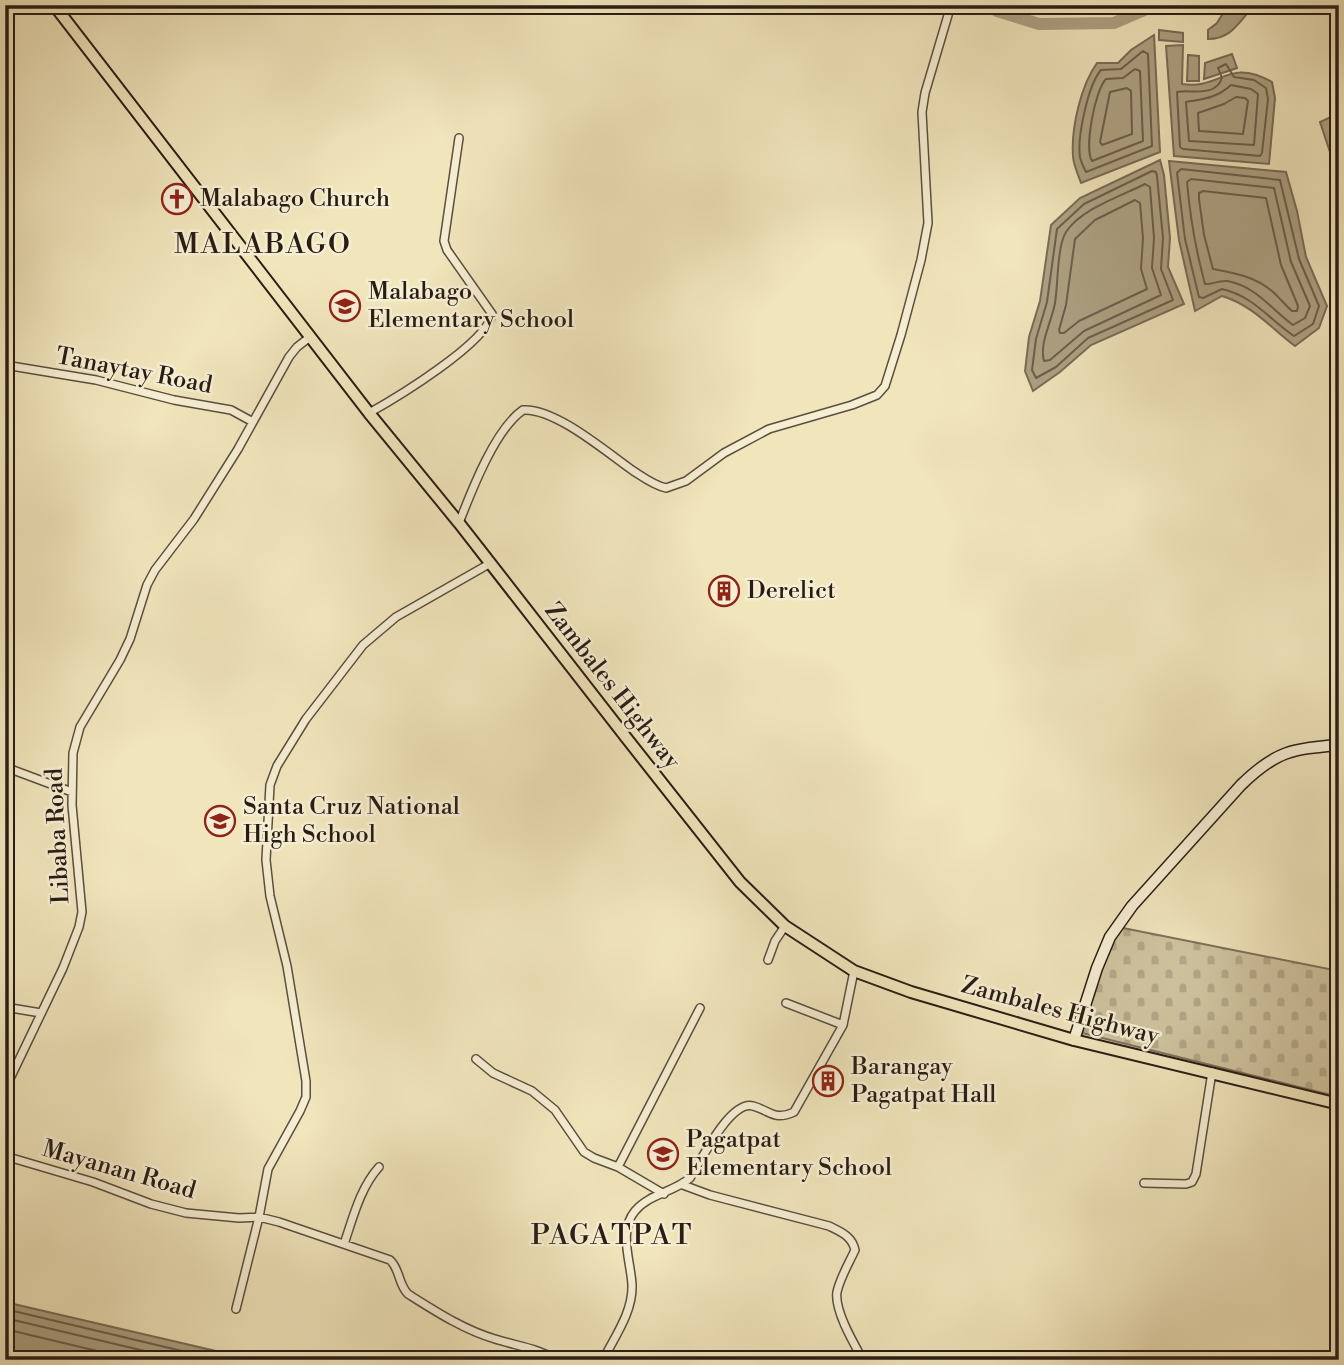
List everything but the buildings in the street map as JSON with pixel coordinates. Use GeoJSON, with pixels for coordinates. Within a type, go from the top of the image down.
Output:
{"type":"FeatureCollection","features":[{"type":"Feature","properties":{"kind":"main road","name":"Zambales Highway"},"geometry":{"type":"LineString","coordinates":[[54,5],[369,413],[459,523],[740,882],[785,926],[854,971],[911,992],[1074,1040],[1339,1104]]}},
{"type":"Feature","properties":{"kind":"street"},"geometry":{"type":"LineString","coordinates":[[459,523],[489,456],[510,421],[523,410],[540,410],[558,419],[649,480],[666,488],[686,481],[724,453],[769,429],[877,396],[885,386],[921,260],[928,223],[922,112],[951,5]]}},
{"type":"Feature","properties":{"kind":"street"},"geometry":{"type":"LineString","coordinates":[[369,413],[431,374],[466,347],[491,320],[492,314],[447,250],[444,241],[459,138]]}},
{"type":"Feature","properties":{"kind":"street","name":"Libaba Road"},"geometry":{"type":"LineString","coordinates":[[5,1089],[63,968],[79,927],[82,912],[72,792],[72,753],[80,727],[130,639],[147,585],[167,553],[194,519],[289,357],[310,337]]}},
{"type":"Feature","properties":{"kind":"street","name":"Tanaytay Road"},"geometry":{"type":"LineString","coordinates":[[5,365],[96,380],[174,400],[231,410],[253,422]]}},
{"type":"Feature","properties":{"kind":"street"},"geometry":{"type":"LineString","coordinates":[[236,1309],[268,1169],[306,1097],[306,1081],[287,966],[270,896],[266,860],[270,785],[277,766],[306,719],[363,645],[396,617],[489,564]]}},
{"type":"Feature","properties":{"kind":"street"},"geometry":{"type":"LineString","coordinates":[[1074,1040],[1110,937],[1132,906],[1257,770],[1279,755],[1301,748],[1339,745]]}},
{"type":"Feature","properties":{"kind":"street"},"geometry":{"type":"LineString","coordinates":[[5,767],[72,792]]}},
{"type":"Feature","properties":{"kind":"street"},"geometry":{"type":"LineString","coordinates":[[768,960],[775,941],[785,926]]}},
{"type":"Feature","properties":{"kind":"street"},"geometry":{"type":"LineString","coordinates":[[603,1360],[629,1309],[632,1287],[626,1241],[631,1217],[648,1200],[683,1185],[690,1178],[728,1118],[737,1109],[745,1105],[753,1106],[778,1116],[794,1112],[843,1025],[854,971]]}},
{"type":"Feature","properties":{"kind":"street"},"geometry":{"type":"LineString","coordinates":[[786,1003],[843,1025]]}},
{"type":"Feature","properties":{"kind":"street"},"geometry":{"type":"LineString","coordinates":[[5,1007],[41,1013]]}},
{"type":"Feature","properties":{"kind":"street"},"geometry":{"type":"LineString","coordinates":[[618,1167],[700,1008]]}},
{"type":"Feature","properties":{"kind":"street"},"geometry":{"type":"LineString","coordinates":[[476,1059],[493,1073],[532,1091],[555,1110],[584,1152],[618,1167],[664,1194]]}},
{"type":"Feature","properties":{"kind":"street"},"geometry":{"type":"LineString","coordinates":[[1144,1183],[1192,1182],[1196,1174],[1212,1072]]}},
{"type":"Feature","properties":{"kind":"street","name":"Mayanan Road"},"geometry":{"type":"LineString","coordinates":[[5,1156],[93,1182],[152,1205],[186,1213],[259,1217],[390,1260],[396,1265],[402,1288],[408,1294],[452,1321],[494,1339],[522,1345],[557,1360]]}},
{"type":"Feature","properties":{"kind":"street"},"geometry":{"type":"LineString","coordinates":[[344,1244],[362,1193],[371,1175],[379,1167]]}},
{"type":"Feature","properties":{"kind":"street"},"geometry":{"type":"LineString","coordinates":[[683,1185],[710,1195],[829,1226],[846,1235],[855,1250],[837,1292],[837,1301],[848,1332],[863,1360]]}},
{"type":"Feature","properties":{"kind":"green space"},"geometry":{"type":"Polygon","coordinates":[[[1118,927],[1339,971],[1339,1097],[1082,1033],[1099,970],[1118,927]]]}},
{"type":"Feature","properties":{"kind":"water"},"geometry":{"type":"Polygon","coordinates":[[[903,5],[938,5],[935,14],[905,11],[903,5]]]}},
{"type":"Feature","properties":{"kind":"water"},"geometry":{"type":"Polygon","coordinates":[[[1228,5],[1249,5],[1251,9],[1228,34],[1208,39],[1208,30],[1217,23],[1228,5]]]}},
{"type":"Feature","properties":{"kind":"water"},"geometry":{"type":"Polygon","coordinates":[[[1159,30],[1183,33],[1183,42],[1159,40],[1159,30]]]}},
{"type":"Feature","properties":{"kind":"water"},"geometry":{"type":"Polygon","coordinates":[[[1154,35],[1160,152],[1081,183],[1073,159],[1074,133],[1078,107],[1091,72],[1097,63],[1118,63],[1131,50],[1154,35]]]}},
{"type":"Feature","properties":{"kind":"water"},"geometry":{"type":"Polygon","coordinates":[[[1183,45],[1182,84],[1207,83],[1234,73],[1257,75],[1272,82],[1275,98],[1269,164],[1174,156],[1166,46],[1183,45]]]}},
{"type":"Feature","properties":{"kind":"water"},"geometry":{"type":"Polygon","coordinates":[[[1232,54],[1237,68],[1204,79],[1205,63],[1232,54]]]}},
{"type":"Feature","properties":{"kind":"water"},"geometry":{"type":"Polygon","coordinates":[[[1188,55],[1199,56],[1199,81],[1187,81],[1188,55]]]}},
{"type":"Feature","properties":{"kind":"water"},"geometry":{"type":"Polygon","coordinates":[[[1339,113],[1339,167],[1334,164],[1320,122],[1339,113]]]}},
{"type":"Feature","properties":{"kind":"water"},"geometry":{"type":"Polygon","coordinates":[[[1160,160],[1170,238],[1168,267],[1184,304],[1091,345],[1033,391],[1025,371],[1029,337],[1040,301],[1051,225],[1080,198],[1160,160]]]}},
{"type":"Feature","properties":{"kind":"water"},"geometry":{"type":"Polygon","coordinates":[[[1169,161],[1286,172],[1306,257],[1327,306],[1319,328],[1295,346],[1252,311],[1222,296],[1195,311],[1179,240],[1169,161]]]}},
{"type":"Feature","properties":{"kind":"water"},"geometry":{"type":"Polygon","coordinates":[[[5,1302],[216,1351],[242,1360],[5,1360],[5,1302]]]}},
{"type":"Feature","properties":{"kind":"waterway"},"geometry":{"type":"LineString","coordinates":[[988,5],[997,11],[1039,24],[1114,23],[1156,5]]}},
{"type":"Feature","properties":{"kind":"place","name":"Malabago Church"},"geometry":{"type":"Point","coordinates":[177,199]}},
{"type":"Feature","properties":{"kind":"place","name":"Malabago Elementary School"},"geometry":{"type":"Point","coordinates":[345,306]}},
{"type":"Feature","properties":{"kind":"place","name":"Derelict"},"geometry":{"type":"Point","coordinates":[724,591]}},
{"type":"Feature","properties":{"kind":"place","name":"Santa Cruz National High School"},"geometry":{"type":"Point","coordinates":[220,821]}},
{"type":"Feature","properties":{"kind":"place","name":"Barangay Pagatpat Hall"},"geometry":{"type":"Point","coordinates":[828,1081]}},
{"type":"Feature","properties":{"kind":"place","name":"Pagatpat Elementary School"},"geometry":{"type":"Point","coordinates":[663,1154]}},
{"type":"Feature","properties":{"kind":"district","name":"MALABAGO"},"geometry":{"type":"Point","coordinates":[263,244]}},
{"type":"Feature","properties":{"kind":"district","name":"PAGATPAT"},"geometry":{"type":"Point","coordinates":[612,1235]}}]}
